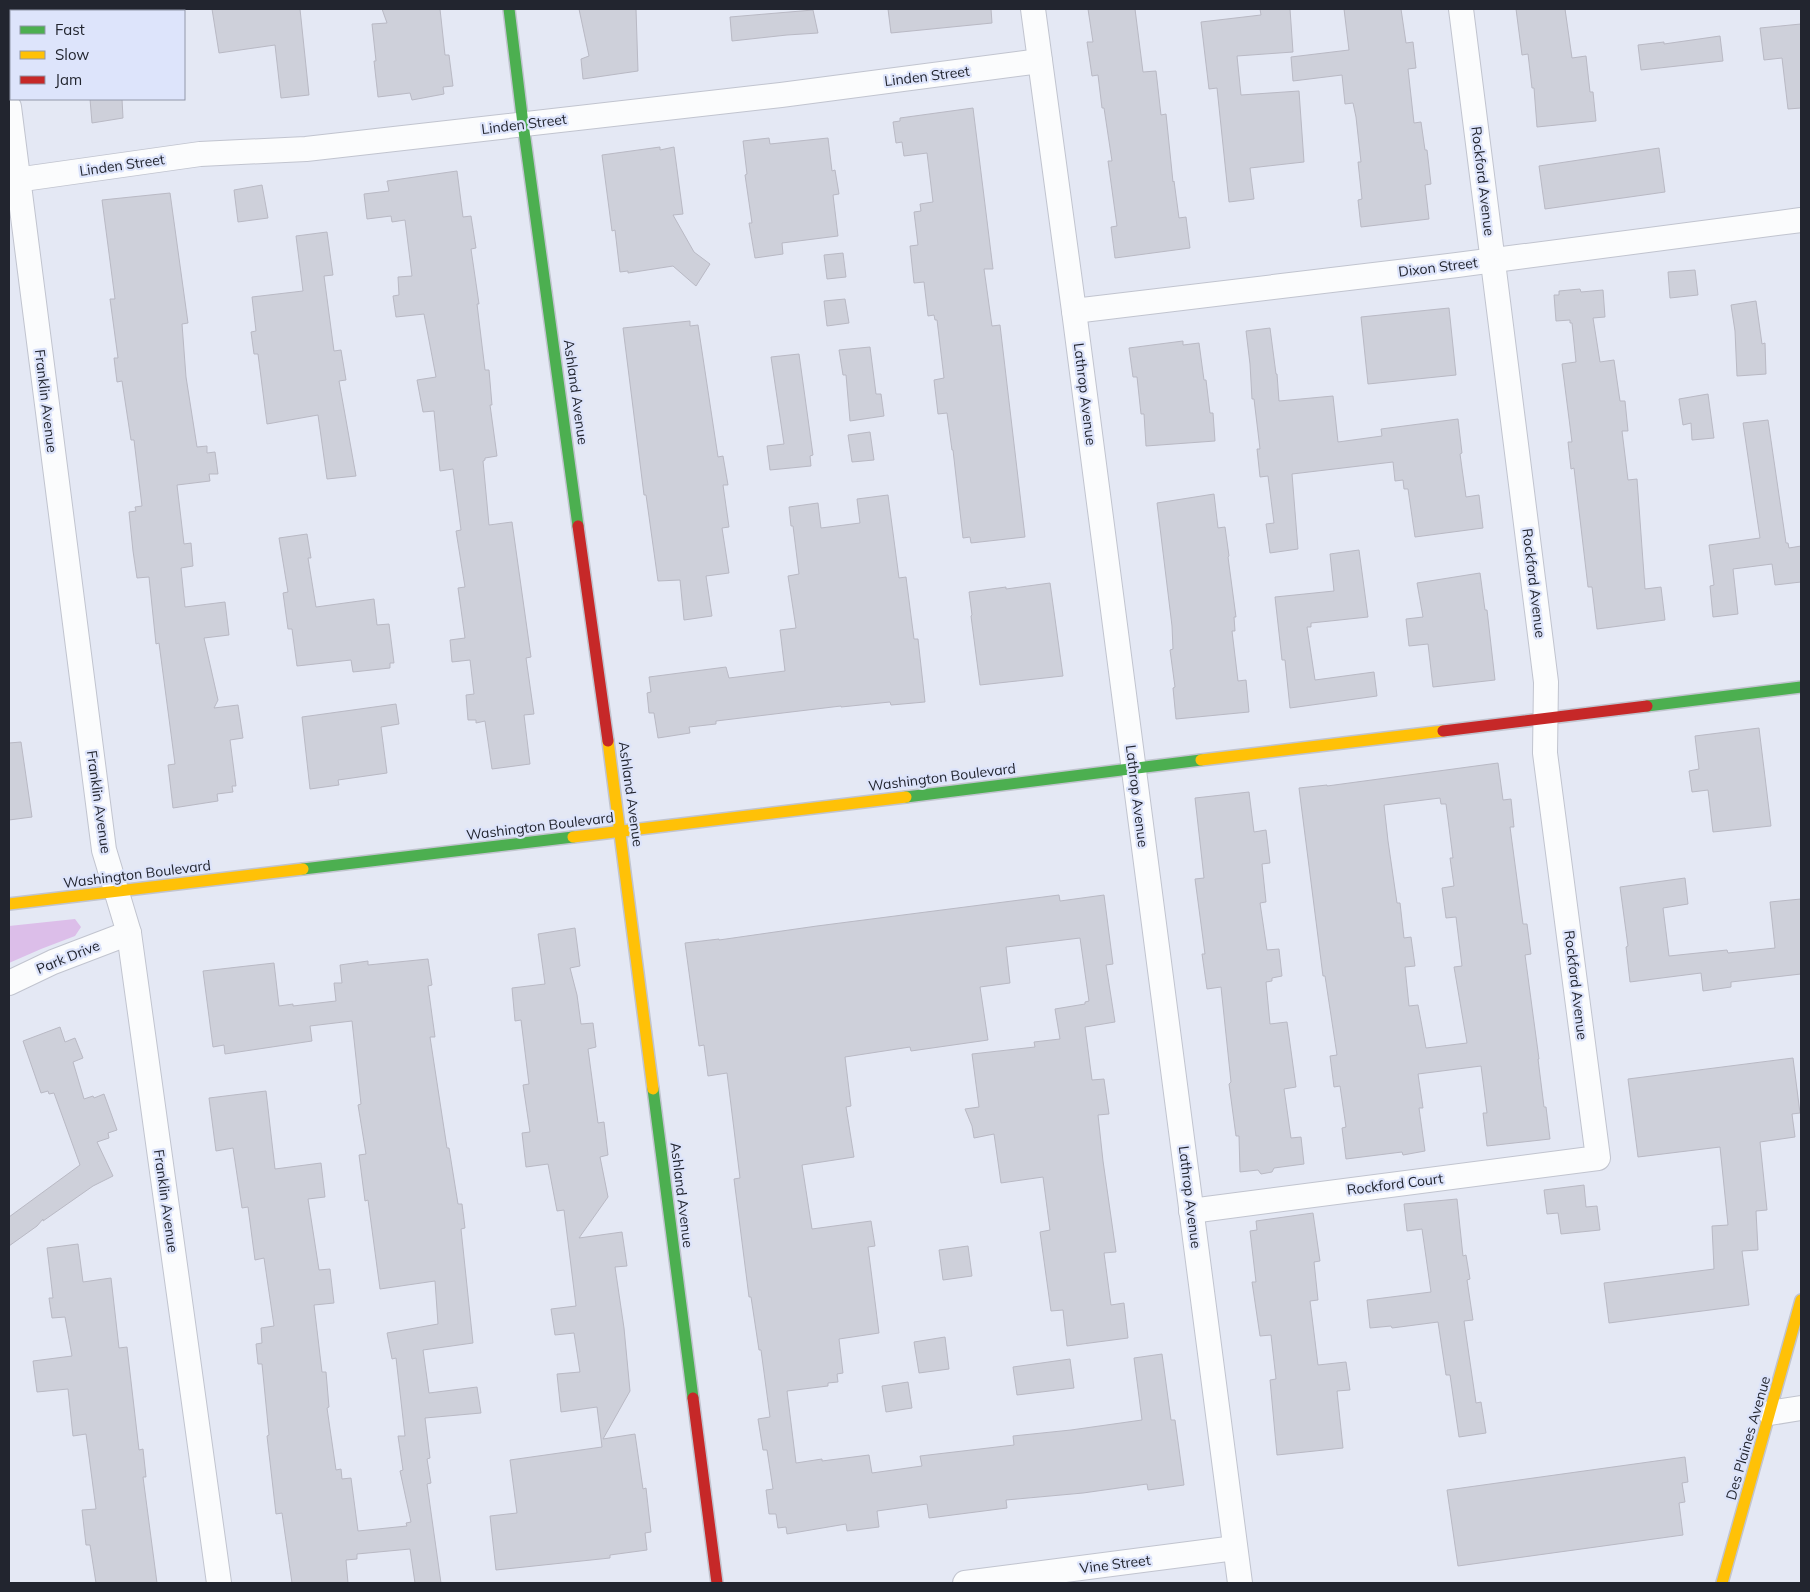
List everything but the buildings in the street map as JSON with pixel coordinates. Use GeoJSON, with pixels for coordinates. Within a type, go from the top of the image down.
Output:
{"type":"FeatureCollection","features":[{"type":"Feature","properties":{"kind":"street","name":"Ashland Avenue"},"geometry":{"type":"LineString","coordinates":[[509,9],[620,831],[717,1583]]}},
{"type":"Feature","properties":{"kind":"street","name":"Lathrop Avenue"},"geometry":{"type":"LineString","coordinates":[[1033,9],[1240,1583]]}},
{"type":"Feature","properties":{"kind":"street","name":"Rockford Avenue"},"geometry":{"type":"LineString","coordinates":[[1460,9],[1546,682],[1545,752],[1598,1158]]}},
{"type":"Feature","properties":{"kind":"street","name":"Linden Street"},"geometry":{"type":"LineString","coordinates":[[13,180],[200,154],[306,149],[780,95],[1040,61]]}},
{"type":"Feature","properties":{"kind":"street","name":"Franklin Avenue"},"geometry":{"type":"LineString","coordinates":[[9,107],[13,180],[104,850],[129,933],[219,1583]]}},
{"type":"Feature","properties":{"kind":"street","name":"Dixon Street"},"geometry":{"type":"LineString","coordinates":[[1074,311],[1801,220]]}},
{"type":"Feature","properties":{"kind":"street","name":"Washington Boulevard"},"geometry":{"type":"LineString","coordinates":[[9,904],[1801,687]]}},
{"type":"Feature","properties":{"kind":"street","name":"Park Drive"},"geometry":{"type":"LineString","coordinates":[[9,983],[53,962],[129,933]]}},
{"type":"Feature","properties":{"kind":"street","name":"Rockford Court"},"geometry":{"type":"LineString","coordinates":[[1191,1211],[1598,1158]]}},
{"type":"Feature","properties":{"kind":"street","name":"Des Plaines Avenue"},"geometry":{"type":"LineString","coordinates":[[1722,1583],[1801,1300]]}},
{"type":"Feature","properties":{"kind":"street"},"geometry":{"type":"LineString","coordinates":[[1770,1412],[1801,1408]]}},
{"type":"Feature","properties":{"kind":"street","name":"Vine Street"},"geometry":{"type":"LineString","coordinates":[[965,1583],[1235,1548]]}},
{"type":"Feature","properties":{"kind":"shaded area"},"geometry":{"type":"Polygon","coordinates":[[[75,919],[81,927],[75,936],[9,963],[9,926],[75,919]]]}},
{"type":"Feature","properties":{"kind":"traffic: fast"},"geometry":{"type":"LineString","coordinates":[[509,9],[578,526]]}},
{"type":"Feature","properties":{"kind":"traffic: fast"},"geometry":{"type":"LineString","coordinates":[[1647,706],[1801,687]]}},
{"type":"Feature","properties":{"kind":"traffic: fast"},"geometry":{"type":"LineString","coordinates":[[906,797],[1201,760]]}},
{"type":"Feature","properties":{"kind":"traffic: fast"},"geometry":{"type":"LineString","coordinates":[[303,869],[573,837]]}},
{"type":"Feature","properties":{"kind":"traffic: fast"},"geometry":{"type":"LineString","coordinates":[[653,1089],[693,1398]]}},
{"type":"Feature","properties":{"kind":"traffic: slow"},"geometry":{"type":"LineString","coordinates":[[1201,760],[1443,731]]}},
{"type":"Feature","properties":{"kind":"traffic: slow"},"geometry":{"type":"LineString","coordinates":[[608,741],[653,1089]]}},
{"type":"Feature","properties":{"kind":"traffic: slow"},"geometry":{"type":"LineString","coordinates":[[573,837],[906,797]]}},
{"type":"Feature","properties":{"kind":"traffic: slow"},"geometry":{"type":"LineString","coordinates":[[9,904],[303,869]]}},
{"type":"Feature","properties":{"kind":"traffic: slow"},"geometry":{"type":"LineString","coordinates":[[1722,1583],[1801,1300]]}},
{"type":"Feature","properties":{"kind":"traffic: jam"},"geometry":{"type":"LineString","coordinates":[[578,526],[608,741]]}},
{"type":"Feature","properties":{"kind":"traffic: jam"},"geometry":{"type":"LineString","coordinates":[[1443,731],[1647,706]]}},
{"type":"Feature","properties":{"kind":"traffic: jam"},"geometry":{"type":"LineString","coordinates":[[693,1398],[717,1583]]}}]}
